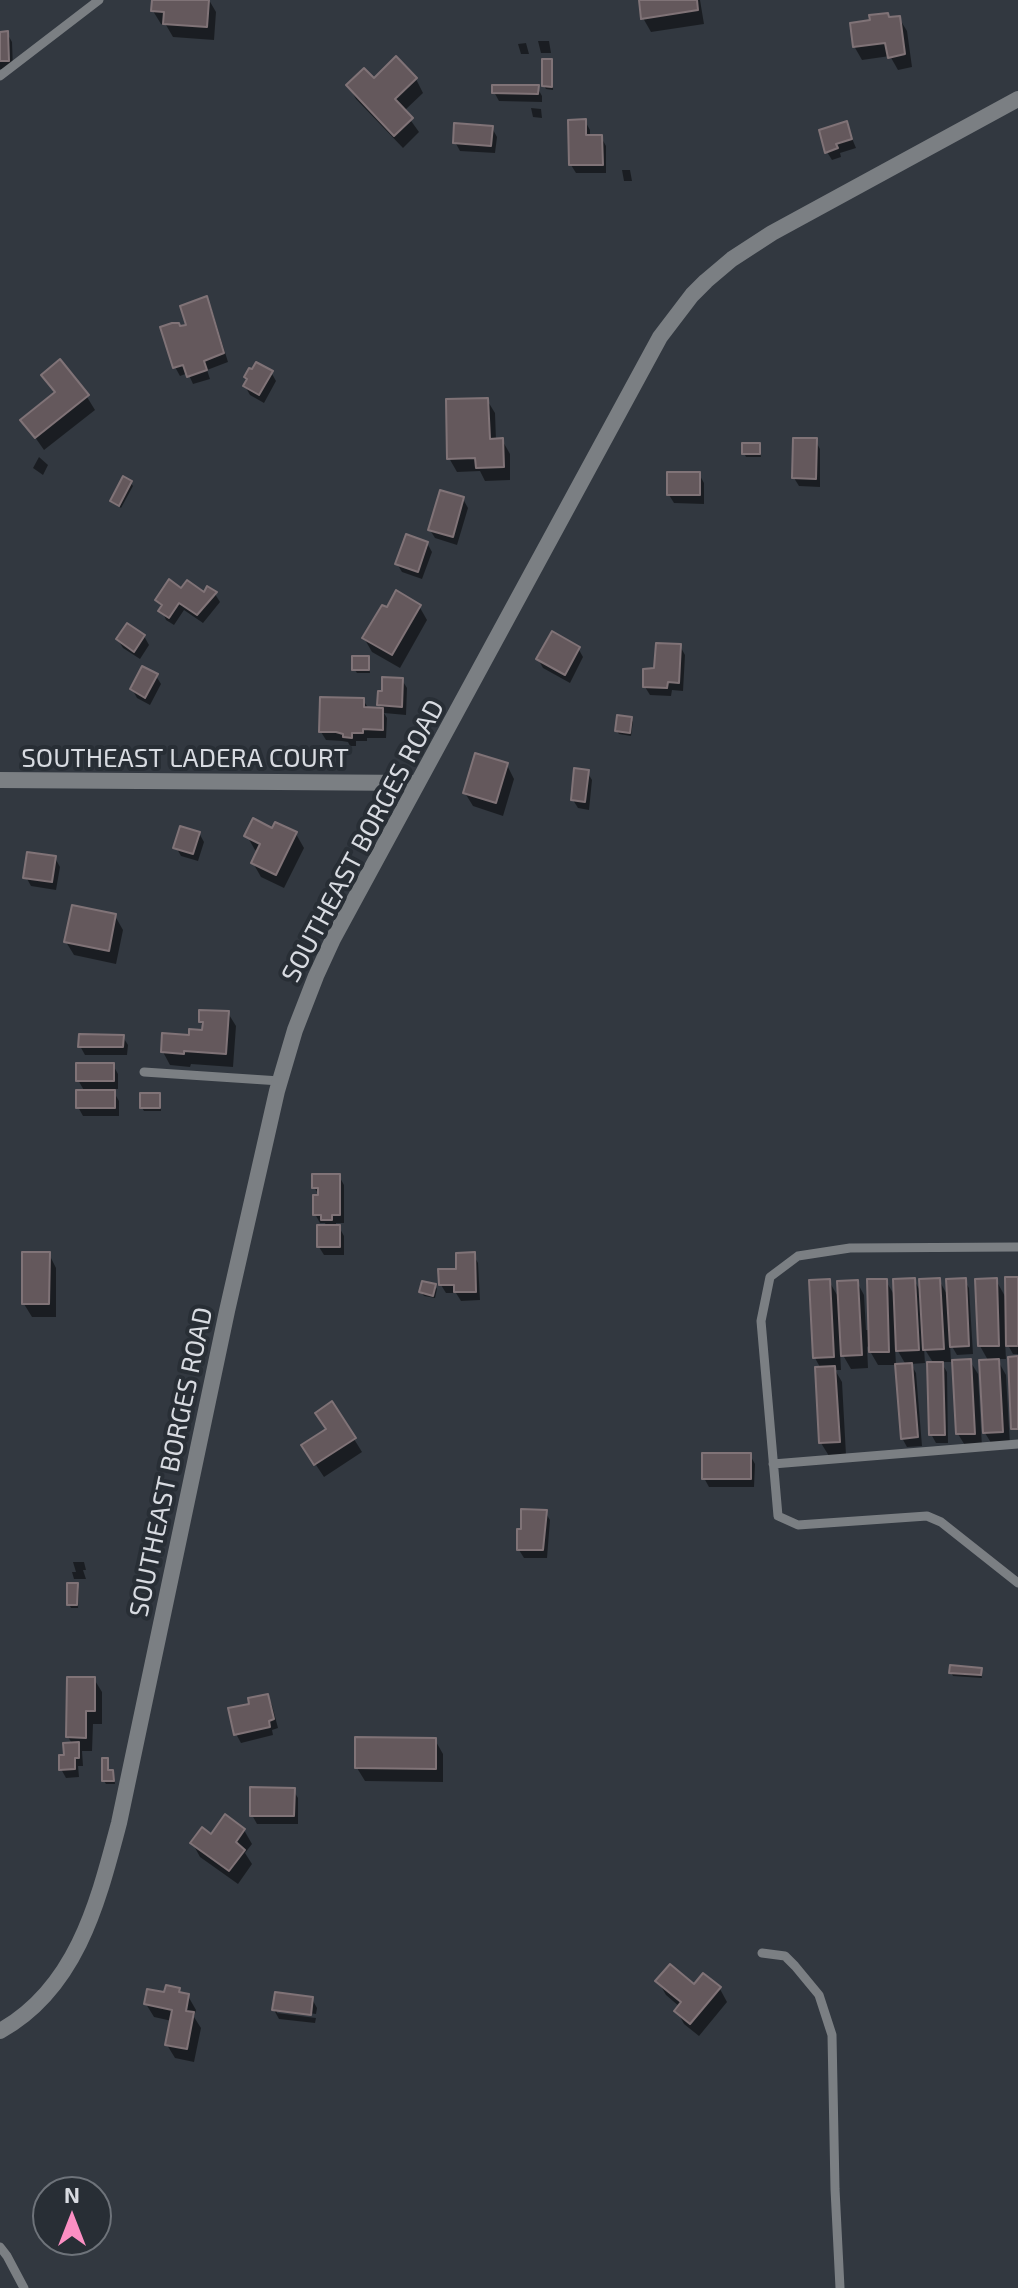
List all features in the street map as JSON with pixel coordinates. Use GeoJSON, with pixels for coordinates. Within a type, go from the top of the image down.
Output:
{"type":"FeatureCollection","features":[{"type":"Feature","properties":{"kind":"street","name":"SOUTHEAST BORGES ROAD"},"geometry":{"type":"LineString","coordinates":[[0,2031],[37,2004],[60,1978],[79,1945],[103,1884],[119,1823],[227,1311],[280,1081],[295,1030],[333,939],[660,337],[692,295],[732,259],[772,233],[1018,99]]}},
{"type":"Feature","properties":{"kind":"street","name":"SOUTHEAST LADERA COURT"},"geometry":{"type":"LineString","coordinates":[[0,780],[417,783]]}},
{"type":"Feature","properties":{"kind":"lane"},"geometry":{"type":"LineString","coordinates":[[0,76],[99,0]]}},
{"type":"Feature","properties":{"kind":"lane"},"geometry":{"type":"LineString","coordinates":[[144,1072],[280,1081]]}},
{"type":"Feature","properties":{"kind":"lane"},"geometry":{"type":"LineString","coordinates":[[1018,1247],[850,1248],[798,1256],[770,1277],[761,1321],[778,1516],[798,1525],[927,1516],[941,1522],[1018,1583]]}},
{"type":"Feature","properties":{"kind":"lane"},"geometry":{"type":"LineString","coordinates":[[773,1464],[1018,1444]]}},
{"type":"Feature","properties":{"kind":"lane"},"geometry":{"type":"LineString","coordinates":[[762,1953],[785,1956],[795,1966],[819,1995],[832,2035],[840,2288]]}},
{"type":"Feature","properties":{"kind":"lane"},"geometry":{"type":"LineString","coordinates":[[0,2247],[24,2288]]}},
{"type":"Feature","properties":{"kind":"building"},"geometry":{"type":"Polygon","coordinates":[[[152,0],[209,0],[207,27],[163,24],[164,12],[151,11],[152,0]]]}},
{"type":"Feature","properties":{"kind":"building"},"geometry":{"type":"Polygon","coordinates":[[[639,0],[697,0],[698,10],[641,19],[639,0]]]}},
{"type":"Feature","properties":{"kind":"building"},"geometry":{"type":"Polygon","coordinates":[[[888,13],[889,17],[900,16],[905,54],[888,58],[885,43],[853,47],[850,23],[870,20],[869,15],[888,13]]]}},
{"type":"Feature","properties":{"kind":"building"},"geometry":{"type":"Polygon","coordinates":[[[8,31],[9,61],[0,61],[0,32],[8,31]]]}},
{"type":"Feature","properties":{"kind":"building"},"geometry":{"type":"Polygon","coordinates":[[[396,56],[417,78],[395,99],[413,118],[394,136],[346,85],[364,68],[374,78],[396,56]]]}},
{"type":"Feature","properties":{"kind":"building"},"geometry":{"type":"Polygon","coordinates":[[[542,59],[552,59],[552,87],[542,86],[542,59]]]}},
{"type":"Feature","properties":{"kind":"building"},"geometry":{"type":"Polygon","coordinates":[[[492,85],[539,85],[538,94],[492,93],[492,85]]]}},
{"type":"Feature","properties":{"kind":"building"},"geometry":{"type":"Polygon","coordinates":[[[586,119],[586,135],[602,135],[603,165],[569,165],[568,120],[586,119]]]}},
{"type":"Feature","properties":{"kind":"building"},"geometry":{"type":"Polygon","coordinates":[[[847,121],[852,139],[836,144],[838,148],[825,153],[819,130],[847,121]]]}},
{"type":"Feature","properties":{"kind":"building"},"geometry":{"type":"Polygon","coordinates":[[[454,123],[493,126],[491,146],[453,143],[454,123]]]}},
{"type":"Feature","properties":{"kind":"building"},"geometry":{"type":"Polygon","coordinates":[[[207,296],[224,353],[204,361],[207,370],[187,377],[183,365],[173,368],[160,327],[172,323],[186,325],[180,306],[207,296]]]}},
{"type":"Feature","properties":{"kind":"building"},"geometry":{"type":"Polygon","coordinates":[[[60,359],[89,395],[35,438],[20,420],[55,392],[41,375],[60,359]]]}},
{"type":"Feature","properties":{"kind":"building"},"geometry":{"type":"Polygon","coordinates":[[[256,362],[273,371],[259,395],[243,386],[247,379],[244,377],[256,362]]]}},
{"type":"Feature","properties":{"kind":"building"},"geometry":{"type":"Polygon","coordinates":[[[488,398],[490,439],[503,438],[504,467],[476,468],[475,458],[447,459],[446,399],[488,398]]]}},
{"type":"Feature","properties":{"kind":"building"},"geometry":{"type":"Polygon","coordinates":[[[793,438],[817,438],[816,479],[792,478],[793,438]]]}},
{"type":"Feature","properties":{"kind":"building"},"geometry":{"type":"Polygon","coordinates":[[[742,443],[760,443],[760,454],[742,454],[742,443]]]}},
{"type":"Feature","properties":{"kind":"building"},"geometry":{"type":"Polygon","coordinates":[[[667,472],[700,472],[700,495],[667,495],[667,472]]]}},
{"type":"Feature","properties":{"kind":"building"},"geometry":{"type":"Polygon","coordinates":[[[123,476],[132,481],[119,506],[110,501],[123,476]]]}},
{"type":"Feature","properties":{"kind":"building"},"geometry":{"type":"Polygon","coordinates":[[[440,490],[464,497],[453,537],[428,530],[440,490]]]}},
{"type":"Feature","properties":{"kind":"building"},"geometry":{"type":"Polygon","coordinates":[[[406,534],[428,542],[418,572],[395,564],[406,534]]]}},
{"type":"Feature","properties":{"kind":"building"},"geometry":{"type":"Polygon","coordinates":[[[169,579],[181,588],[187,580],[204,592],[207,586],[217,592],[197,615],[179,603],[169,618],[158,611],[162,605],[155,600],[169,579]]]}},
{"type":"Feature","properties":{"kind":"building"},"geometry":{"type":"Polygon","coordinates":[[[396,590],[421,605],[392,655],[362,638],[382,605],[387,607],[396,590]]]}},
{"type":"Feature","properties":{"kind":"building"},"geometry":{"type":"Polygon","coordinates":[[[127,623],[145,635],[134,652],[116,639],[127,623]]]}},
{"type":"Feature","properties":{"kind":"building"},"geometry":{"type":"Polygon","coordinates":[[[552,631],[580,647],[565,675],[536,659],[552,631]]]}},
{"type":"Feature","properties":{"kind":"building"},"geometry":{"type":"Polygon","coordinates":[[[656,643],[681,644],[679,683],[668,682],[667,688],[643,687],[643,669],[654,668],[656,643]]]}},
{"type":"Feature","properties":{"kind":"building"},"geometry":{"type":"Polygon","coordinates":[[[352,656],[369,656],[369,670],[352,670],[352,656]]]}},
{"type":"Feature","properties":{"kind":"building"},"geometry":{"type":"Polygon","coordinates":[[[142,666],[158,674],[145,698],[130,689],[142,666]]]}},
{"type":"Feature","properties":{"kind":"building"},"geometry":{"type":"Polygon","coordinates":[[[382,677],[403,678],[402,707],[377,705],[378,691],[382,691],[382,677]]]}},
{"type":"Feature","properties":{"kind":"building"},"geometry":{"type":"Polygon","coordinates":[[[320,697],[364,698],[364,707],[383,708],[383,730],[363,729],[363,733],[352,733],[352,738],[336,732],[319,732],[320,697]]]}},
{"type":"Feature","properties":{"kind":"building"},"geometry":{"type":"Polygon","coordinates":[[[617,715],[632,717],[630,733],[615,731],[617,715]]]}},
{"type":"Feature","properties":{"kind":"building"},"geometry":{"type":"Polygon","coordinates":[[[475,753],[508,763],[496,803],[463,793],[475,753]]]}},
{"type":"Feature","properties":{"kind":"building"},"geometry":{"type":"Polygon","coordinates":[[[574,768],[589,770],[585,802],[571,800],[574,768]]]}},
{"type":"Feature","properties":{"kind":"building"},"geometry":{"type":"Polygon","coordinates":[[[253,818],[272,828],[275,822],[297,832],[276,875],[251,863],[260,844],[244,836],[253,818]]]}},
{"type":"Feature","properties":{"kind":"building"},"geometry":{"type":"Polygon","coordinates":[[[180,826],[200,832],[193,854],[173,848],[180,826]]]}},
{"type":"Feature","properties":{"kind":"building"},"geometry":{"type":"Polygon","coordinates":[[[27,852],[56,856],[52,882],[23,878],[27,852]]]}},
{"type":"Feature","properties":{"kind":"building"},"geometry":{"type":"Polygon","coordinates":[[[72,905],[116,914],[109,951],[64,942],[72,905]]]}},
{"type":"Feature","properties":{"kind":"building"},"geometry":{"type":"Polygon","coordinates":[[[199,1010],[229,1011],[226,1054],[161,1052],[162,1033],[189,1035],[189,1029],[202,1030],[199,1010]]]}},
{"type":"Feature","properties":{"kind":"building"},"geometry":{"type":"Polygon","coordinates":[[[79,1034],[124,1035],[123,1047],[78,1047],[79,1034]]]}},
{"type":"Feature","properties":{"kind":"building"},"geometry":{"type":"Polygon","coordinates":[[[76,1063],[114,1063],[114,1081],[76,1081],[76,1063]]]}},
{"type":"Feature","properties":{"kind":"building"},"geometry":{"type":"Polygon","coordinates":[[[76,1090],[115,1090],[115,1108],[76,1108],[76,1090]]]}},
{"type":"Feature","properties":{"kind":"building"},"geometry":{"type":"Polygon","coordinates":[[[140,1093],[160,1093],[160,1108],[140,1108],[140,1093]]]}},
{"type":"Feature","properties":{"kind":"building"},"geometry":{"type":"Polygon","coordinates":[[[312,1174],[340,1174],[340,1215],[332,1215],[332,1220],[321,1220],[321,1215],[313,1215],[313,1195],[318,1195],[318,1188],[312,1188],[312,1174]]]}},
{"type":"Feature","properties":{"kind":"building"},"geometry":{"type":"Polygon","coordinates":[[[317,1225],[340,1225],[340,1247],[317,1247],[317,1225]]]}},
{"type":"Feature","properties":{"kind":"building"},"geometry":{"type":"Polygon","coordinates":[[[22,1252],[50,1252],[49,1304],[22,1304],[22,1252]]]}},
{"type":"Feature","properties":{"kind":"building"},"geometry":{"type":"Polygon","coordinates":[[[475,1252],[476,1292],[454,1292],[454,1285],[439,1285],[438,1269],[456,1269],[456,1253],[475,1252]]]}},
{"type":"Feature","properties":{"kind":"building"},"geometry":{"type":"Polygon","coordinates":[[[1005,1277],[1018,1277],[1018,1346],[1006,1346],[1005,1277]]]}},
{"type":"Feature","properties":{"kind":"building"},"geometry":{"type":"Polygon","coordinates":[[[915,1278],[919,1350],[896,1351],[893,1279],[915,1278]]]}},
{"type":"Feature","properties":{"kind":"building"},"geometry":{"type":"Polygon","coordinates":[[[940,1278],[944,1349],[923,1350],[919,1279],[940,1278]]]}},
{"type":"Feature","properties":{"kind":"building"},"geometry":{"type":"Polygon","coordinates":[[[966,1278],[969,1346],[950,1347],[946,1279],[966,1278]]]}},
{"type":"Feature","properties":{"kind":"building"},"geometry":{"type":"Polygon","coordinates":[[[997,1278],[999,1346],[978,1346],[975,1279],[997,1278]]]}},
{"type":"Feature","properties":{"kind":"building"},"geometry":{"type":"Polygon","coordinates":[[[830,1279],[834,1357],[813,1358],[809,1280],[830,1279]]]}},
{"type":"Feature","properties":{"kind":"building"},"geometry":{"type":"Polygon","coordinates":[[[867,1279],[887,1279],[889,1352],[869,1352],[867,1279]]]}},
{"type":"Feature","properties":{"kind":"building"},"geometry":{"type":"Polygon","coordinates":[[[858,1280],[862,1355],[841,1356],[837,1281],[858,1280]]]}},
{"type":"Feature","properties":{"kind":"building"},"geometry":{"type":"Polygon","coordinates":[[[422,1281],[436,1284],[433,1296],[419,1292],[422,1281]]]}},
{"type":"Feature","properties":{"kind":"building"},"geometry":{"type":"Polygon","coordinates":[[[1018,1356],[1018,1429],[1011,1429],[1008,1357],[1018,1356]]]}},
{"type":"Feature","properties":{"kind":"building"},"geometry":{"type":"Polygon","coordinates":[[[971,1359],[975,1434],[956,1434],[952,1360],[971,1359]]]}},
{"type":"Feature","properties":{"kind":"building"},"geometry":{"type":"Polygon","coordinates":[[[999,1359],[1003,1432],[983,1433],[979,1360],[999,1359]]]}},
{"type":"Feature","properties":{"kind":"building"},"geometry":{"type":"Polygon","coordinates":[[[927,1362],[943,1362],[945,1435],[929,1435],[927,1362]]]}},
{"type":"Feature","properties":{"kind":"building"},"geometry":{"type":"Polygon","coordinates":[[[912,1363],[918,1437],[901,1439],[895,1364],[912,1363]]]}},
{"type":"Feature","properties":{"kind":"building"},"geometry":{"type":"Polygon","coordinates":[[[835,1366],[840,1442],[819,1443],[815,1367],[835,1366]]]}},
{"type":"Feature","properties":{"kind":"building"},"geometry":{"type":"Polygon","coordinates":[[[332,1401],[356,1438],[314,1465],[301,1445],[326,1429],[315,1413],[332,1401]]]}},
{"type":"Feature","properties":{"kind":"building"},"geometry":{"type":"Polygon","coordinates":[[[702,1453],[751,1453],[751,1479],[702,1479],[702,1453]]]}},
{"type":"Feature","properties":{"kind":"building"},"geometry":{"type":"Polygon","coordinates":[[[521,1509],[547,1510],[543,1550],[517,1550],[521,1509]]]}},
{"type":"Feature","properties":{"kind":"building"},"geometry":{"type":"Polygon","coordinates":[[[67,1583],[78,1583],[77,1605],[67,1605],[67,1583]]]}},
{"type":"Feature","properties":{"kind":"building"},"geometry":{"type":"Polygon","coordinates":[[[950,1665],[982,1668],[981,1675],[949,1673],[950,1665]]]}},
{"type":"Feature","properties":{"kind":"building"},"geometry":{"type":"Polygon","coordinates":[[[67,1677],[95,1677],[95,1711],[86,1711],[86,1738],[66,1737],[67,1677]]]}},
{"type":"Feature","properties":{"kind":"building"},"geometry":{"type":"Polygon","coordinates":[[[268,1694],[274,1719],[269,1721],[270,1727],[234,1735],[228,1708],[249,1704],[248,1698],[268,1694]]]}},
{"type":"Feature","properties":{"kind":"building"},"geometry":{"type":"Polygon","coordinates":[[[355,1737],[436,1738],[436,1769],[355,1768],[355,1737]]]}},
{"type":"Feature","properties":{"kind":"building"},"geometry":{"type":"Polygon","coordinates":[[[79,1742],[75,1769],[59,1770],[59,1755],[64,1755],[63,1743],[79,1742]]]}},
{"type":"Feature","properties":{"kind":"building"},"geometry":{"type":"Polygon","coordinates":[[[102,1758],[108,1758],[108,1770],[113,1770],[114,1781],[102,1781],[102,1758]]]}},
{"type":"Feature","properties":{"kind":"building"},"geometry":{"type":"Polygon","coordinates":[[[250,1787],[295,1788],[294,1816],[250,1816],[250,1787]]]}},
{"type":"Feature","properties":{"kind":"building"},"geometry":{"type":"Polygon","coordinates":[[[225,1814],[245,1829],[236,1842],[245,1850],[229,1871],[190,1843],[202,1827],[211,1834],[225,1814]]]}},
{"type":"Feature","properties":{"kind":"building"},"geometry":{"type":"Polygon","coordinates":[[[670,1964],[694,1984],[703,1973],[721,1987],[690,2024],[674,2011],[681,2002],[655,1981],[670,1964]]]}},
{"type":"Feature","properties":{"kind":"building"},"geometry":{"type":"Polygon","coordinates":[[[166,1985],[189,1994],[186,2011],[194,2012],[187,2049],[165,2045],[172,2010],[144,2004],[147,1989],[164,1992],[166,1985]]]}},
{"type":"Feature","properties":{"kind":"building"},"geometry":{"type":"Polygon","coordinates":[[[275,1992],[313,1997],[311,2015],[272,2010],[275,1992]]]}}]}
